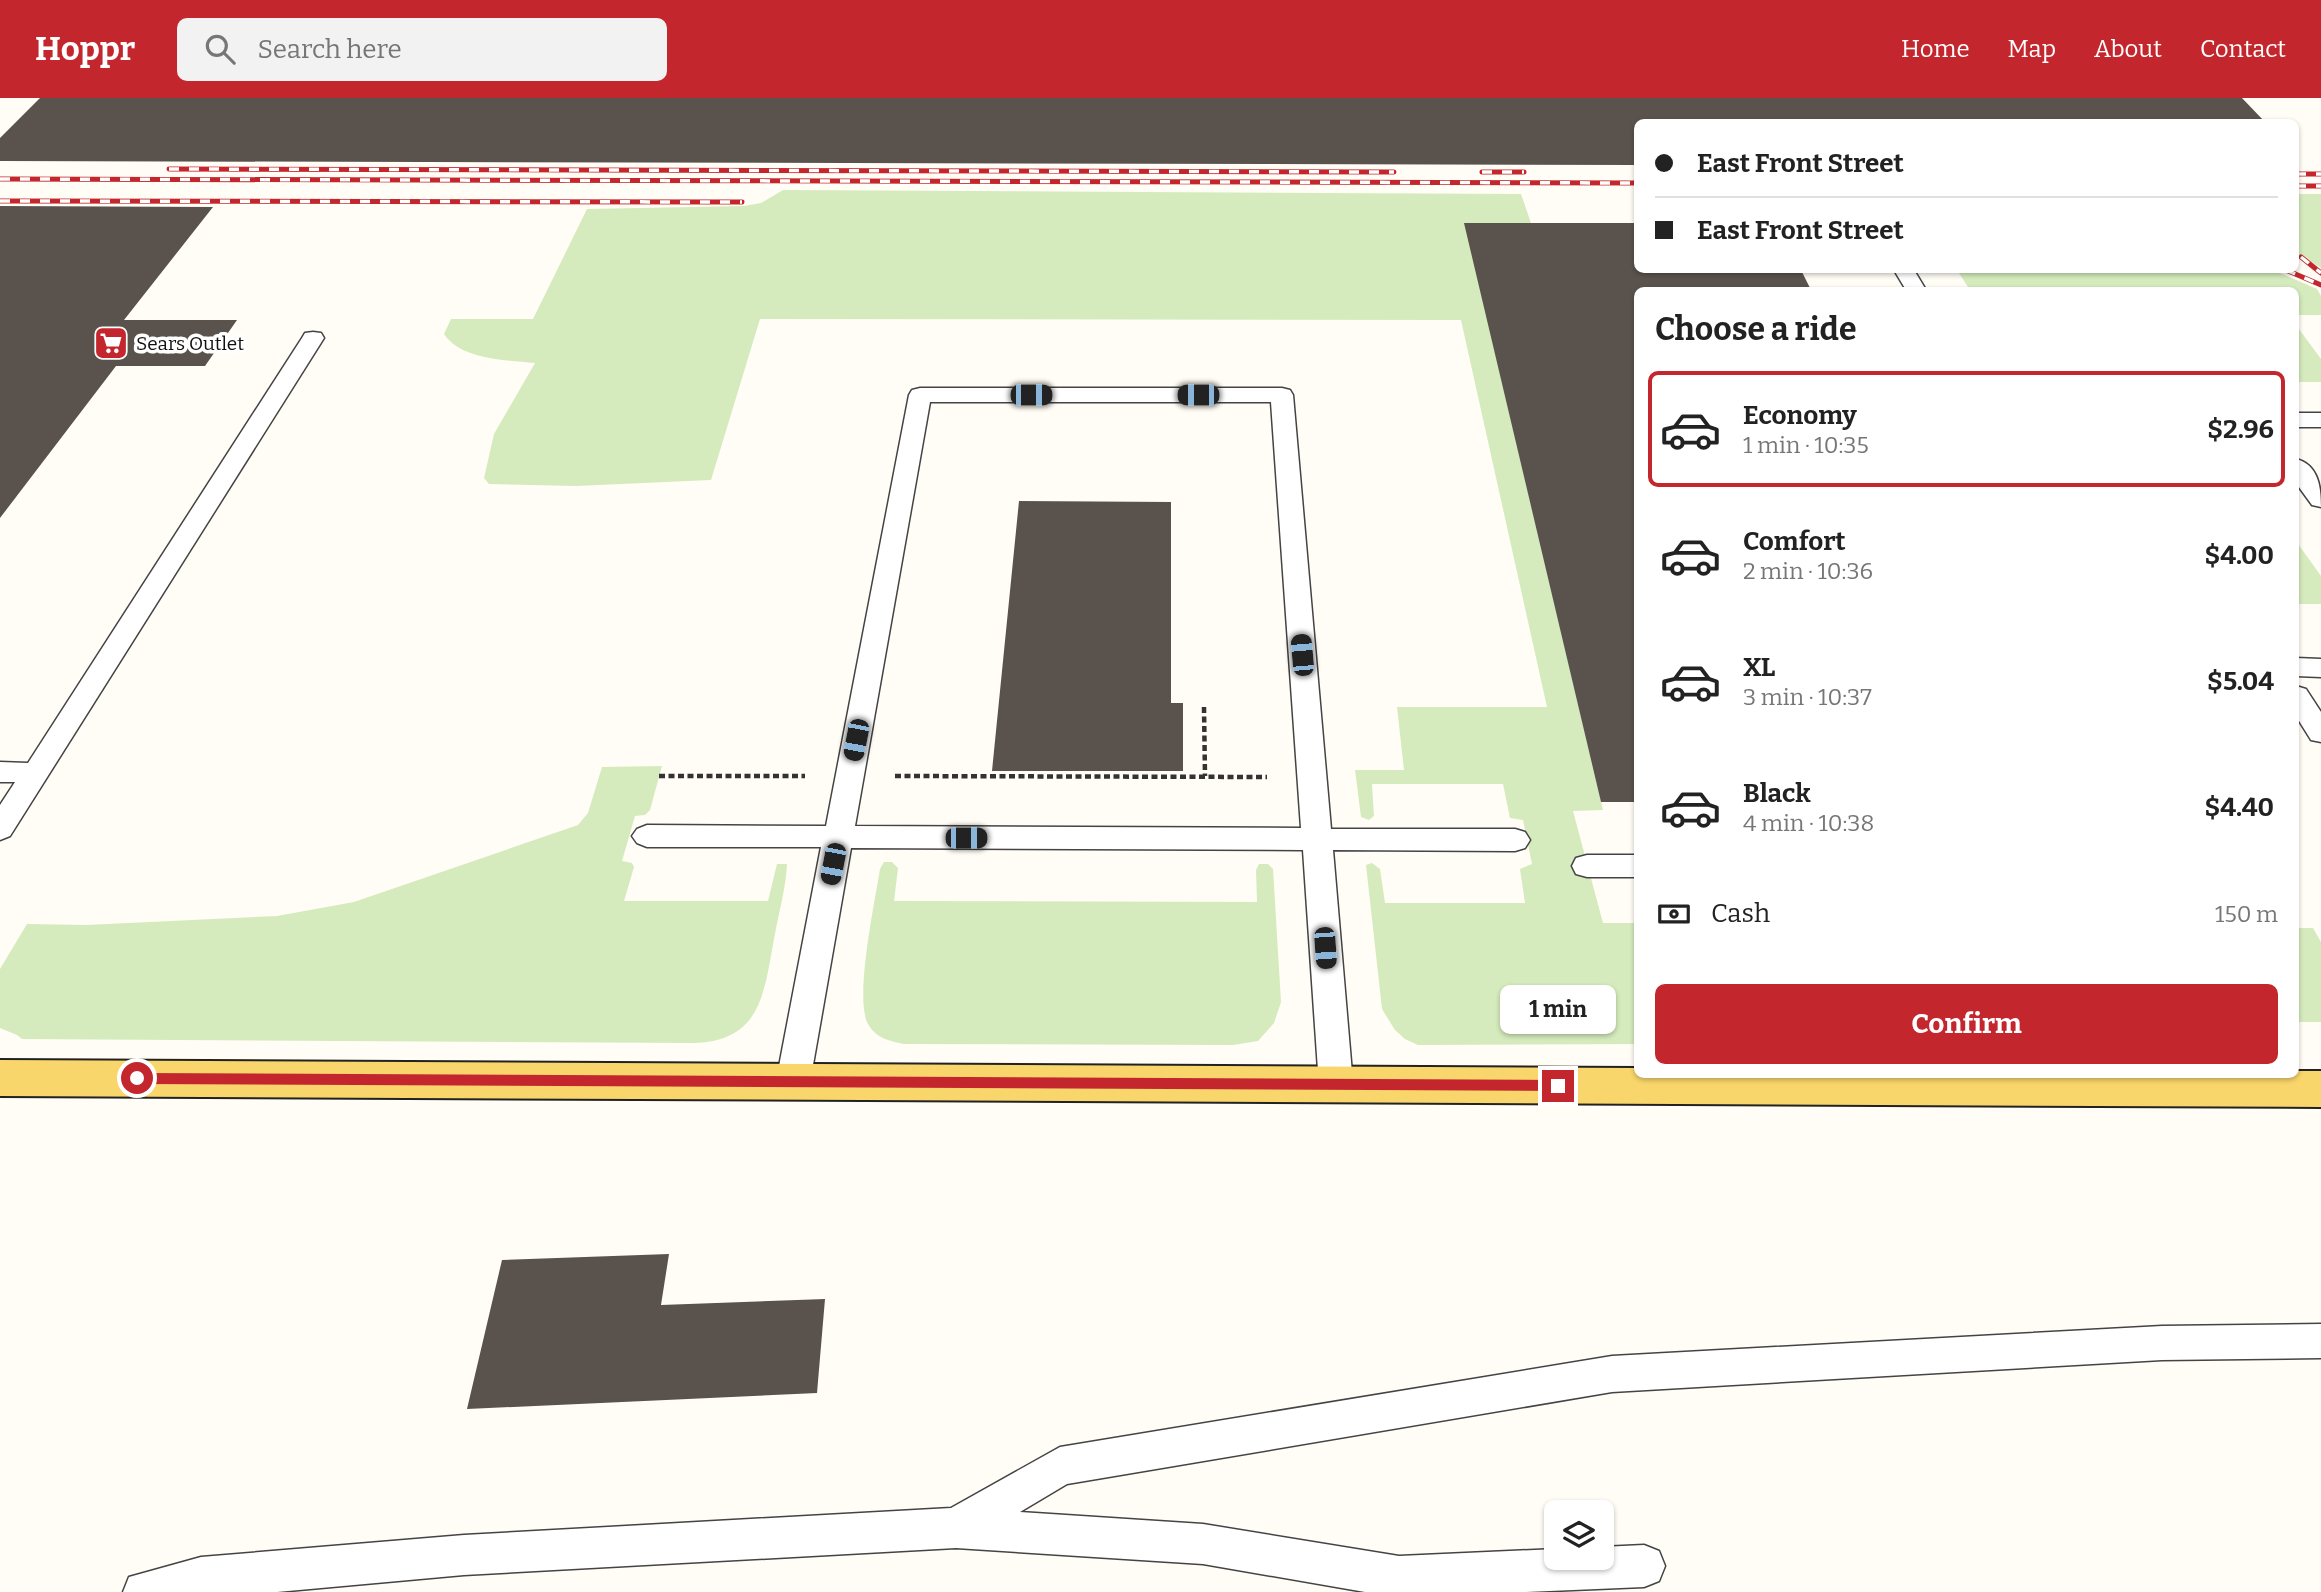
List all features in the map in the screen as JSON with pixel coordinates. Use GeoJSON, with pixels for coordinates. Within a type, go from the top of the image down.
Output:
{"type":"FeatureCollection","features":[{"type":"Feature","properties":{"kind":"main road"},"geometry":{"type":"LineString","coordinates":[[0,1077],[1336,1085],[2137,1081],[2321,1089]]}},
{"type":"Feature","properties":{"kind":"lane"},"geometry":{"type":"LineString","coordinates":[[0,829],[313,338]]}},
{"type":"Feature","properties":{"kind":"lane"},"geometry":{"type":"LineString","coordinates":[[793,1082],[920,395],[1282,395],[1336,1085]]}},
{"type":"Feature","properties":{"kind":"lane"},"geometry":{"type":"LineString","coordinates":[[2299,420],[2321,420]]}},
{"type":"Feature","properties":{"kind":"lane"},"geometry":{"type":"LineString","coordinates":[[2299,471],[2321,500]]}},
{"type":"Feature","properties":{"kind":"lane"},"geometry":{"type":"LineString","coordinates":[[2299,667],[2321,668]]}},
{"type":"Feature","properties":{"kind":"lane"},"geometry":{"type":"LineString","coordinates":[[2299,700],[2321,733]]}},
{"type":"Feature","properties":{"kind":"lane"},"geometry":{"type":"LineString","coordinates":[[0,772],[36,773]]}},
{"type":"Feature","properties":{"kind":"lane"},"geometry":{"type":"LineString","coordinates":[[647,836],[1515,840]]}},
{"type":"Feature","properties":{"kind":"lane"},"geometry":{"type":"LineString","coordinates":[[1587,866],[1634,866]]}},
{"type":"Feature","properties":{"kind":"lane"},"geometry":{"type":"LineString","coordinates":[[956,1528],[1060,1466],[1612,1374],[2162,1343],[2321,1341]]}},
{"type":"Feature","properties":{"kind":"lane"},"geometry":{"type":"LineString","coordinates":[[144,1592],[201,1578],[464,1555],[956,1528],[1203,1544],[1399,1577],[1644,1566]]}},
{"type":"Feature","properties":{"kind":"path"},"geometry":{"type":"LineString","coordinates":[[1204,707],[1205,776]]}},
{"type":"Feature","properties":{"kind":"path"},"geometry":{"type":"LineString","coordinates":[[659,776],[1310,777]]}},
{"type":"Feature","properties":{"kind":"green space"},"geometry":{"type":"Polygon","coordinates":[[[783,190],[1521,194],[1531,223],[1465,224],[1603,810],[1573,811],[1603,923],[1634,923],[1634,1044],[1418,1045],[1395,1030],[1382,1009],[1366,865],[1372,863],[1380,869],[1385,903],[1525,903],[1520,869],[1532,864],[1523,820],[1510,818],[1503,784],[1372,784],[1374,816],[1369,820],[1361,817],[1355,770],[1404,770],[1397,707],[1547,707],[1461,320],[760,319],[711,480],[576,486],[489,484],[484,478],[494,434],[535,363],[485,357],[461,349],[444,334],[451,319],[533,319],[587,209],[744,206],[761,203],[783,190]]]}},
{"type":"Feature","properties":{"kind":"green space"},"geometry":{"type":"Polygon","coordinates":[[[2299,194],[2321,194],[2321,268],[2299,255],[2299,194]]]}},
{"type":"Feature","properties":{"kind":"green space"},"geometry":{"type":"Polygon","coordinates":[[[1959,273],[2280,273],[2317,289],[2321,296],[2321,315],[2299,315],[2299,287],[1968,287],[1959,273]]]}},
{"type":"Feature","properties":{"kind":"green space"},"geometry":{"type":"Polygon","coordinates":[[[2299,329],[2321,359],[2321,382],[2299,382],[2299,329]]]}},
{"type":"Feature","properties":{"kind":"green space"},"geometry":{"type":"Polygon","coordinates":[[[2299,545],[2321,576],[2321,604],[2299,604],[2299,545]]]}},
{"type":"Feature","properties":{"kind":"green space"},"geometry":{"type":"Polygon","coordinates":[[[662,766],[650,810],[645,815],[635,816],[622,861],[632,863],[634,867],[624,901],[768,901],[777,864],[787,864],[763,992],[757,1008],[735,1033],[717,1040],[694,1043],[22,1039],[0,1028],[0,969],[27,924],[86,925],[277,916],[354,902],[578,825],[588,813],[602,767],[662,766]]]}},
{"type":"Feature","properties":{"kind":"green space"},"geometry":{"type":"Polygon","coordinates":[[[884,862],[892,862],[898,868],[894,901],[1257,902],[1256,870],[1259,864],[1268,864],[1273,869],[1281,1002],[1274,1023],[1258,1041],[1233,1045],[904,1044],[883,1038],[868,1024],[863,994],[870,926],[880,869],[884,862]]]}},
{"type":"Feature","properties":{"kind":"green space"},"geometry":{"type":"Polygon","coordinates":[[[2299,928],[2313,928],[2321,942],[2321,1022],[2299,1022],[2299,928]]]}},
{"type":"Feature","properties":{"kind":"building"},"geometry":{"type":"Polygon","coordinates":[[[40,98],[2242,98],[2262,119],[1634,119],[1634,165],[0,161],[0,138],[40,98]]]}},
{"type":"Feature","properties":{"kind":"building","name":"Sears Outlet"},"geometry":{"type":"Polygon","coordinates":[[[0,206],[213,207],[124,320],[237,320],[205,366],[116,366],[0,518],[0,206]]]}},
{"type":"Feature","properties":{"kind":"building"},"geometry":{"type":"Polygon","coordinates":[[[1464,223],[1634,223],[1634,273],[1802,273],[1810,287],[1634,287],[1634,802],[1601,802],[1464,223]]]}},
{"type":"Feature","properties":{"kind":"building"},"geometry":{"type":"Polygon","coordinates":[[[1019,501],[1171,502],[1171,703],[1183,703],[1183,771],[992,771],[1019,501]]]}},
{"type":"Feature","properties":{"kind":"building"},"geometry":{"type":"Polygon","coordinates":[[[669,1254],[661,1305],[825,1299],[817,1393],[467,1409],[502,1260],[669,1254]]]}},
{"type":"Feature","properties":{"kind":"railway"},"geometry":{"type":"LineString","coordinates":[[169,169],[1394,172]]}},
{"type":"Feature","properties":{"kind":"railway"},"geometry":{"type":"LineString","coordinates":[[1482,172],[1524,172]]}},
{"type":"Feature","properties":{"kind":"railway"},"geometry":{"type":"LineString","coordinates":[[2299,174],[2321,174]]}},
{"type":"Feature","properties":{"kind":"railway"},"geometry":{"type":"LineString","coordinates":[[0,179],[1634,183]]}},
{"type":"Feature","properties":{"kind":"railway"},"geometry":{"type":"LineString","coordinates":[[2299,186],[2321,186]]}},
{"type":"Feature","properties":{"kind":"railway"},"geometry":{"type":"LineString","coordinates":[[0,201],[742,202]]}},
{"type":"Feature","properties":{"kind":"railway"},"geometry":{"type":"LineString","coordinates":[[2301,257],[2321,273]]}},
{"type":"Feature","properties":{"kind":"railway"},"geometry":{"type":"LineString","coordinates":[[2293,273],[2321,285]]}},
{"type":"Feature","properties":{"kind":"place","name":"Sears Outlet"},"geometry":{"type":"Point","coordinates":[111,343]}},
{"type":"Feature","properties":{"kind":"route"},"geometry":{"type":"LineString","coordinates":[[137,1078],[1558,1086]]}}]}
